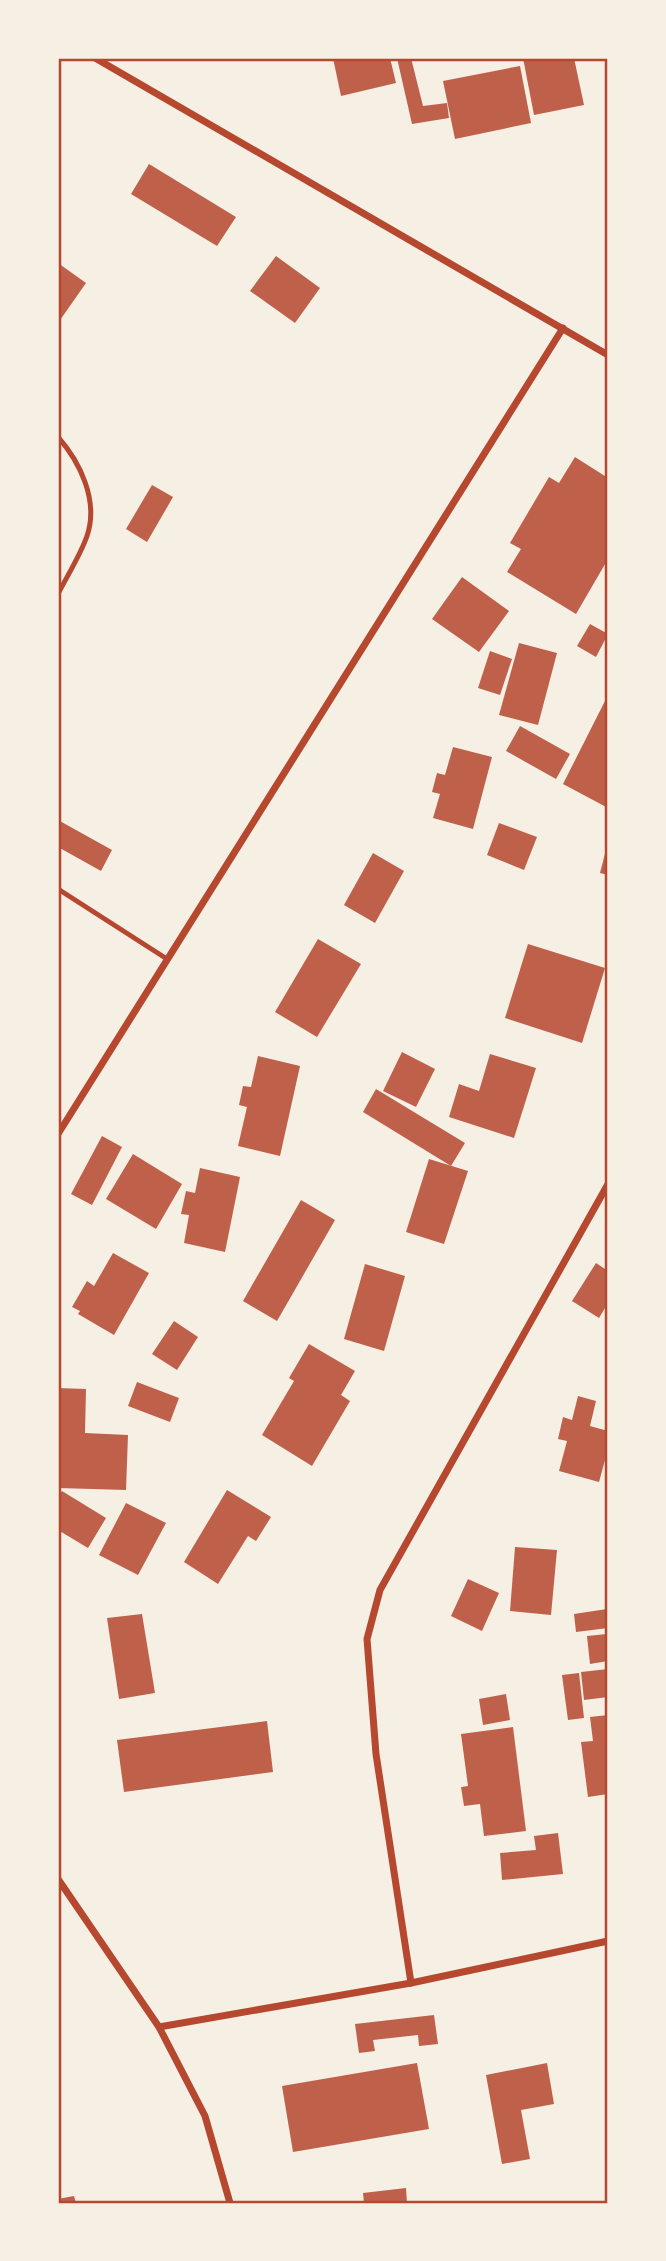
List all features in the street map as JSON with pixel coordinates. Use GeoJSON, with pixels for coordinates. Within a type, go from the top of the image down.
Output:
{"type":"FeatureCollection","features":[{"type":"Feature","properties":{"kind":"street"},"geometry":{"type":"LineString","coordinates":[[95,58],[608,355]]}},
{"type":"Feature","properties":{"kind":"street"},"geometry":{"type":"LineString","coordinates":[[58,1134],[564,328]]}},
{"type":"Feature","properties":{"kind":"street"},"geometry":{"type":"LineString","coordinates":[[411,1983],[376,1754],[367,1639],[380,1590],[608,1184]]}},
{"type":"Feature","properties":{"kind":"street"},"geometry":{"type":"LineString","coordinates":[[58,1879],[159,2027],[205,2116],[230,2203]]}},
{"type":"Feature","properties":{"kind":"street"},"geometry":{"type":"LineString","coordinates":[[159,2027],[411,1983],[608,1941]]}},
{"type":"Feature","properties":{"kind":"lane"},"geometry":{"type":"LineString","coordinates":[[58,437],[80,469],[90,512],[88,535],[58,594]]}},
{"type":"Feature","properties":{"kind":"lane"},"geometry":{"type":"LineString","coordinates":[[58,889],[167,959]]}},
{"type":"Feature","properties":{"kind":"building"},"geometry":{"type":"Polygon","coordinates":[[[333,58],[390,58],[396,83],[341,96],[333,58]]]}},
{"type":"Feature","properties":{"kind":"building"},"geometry":{"type":"Polygon","coordinates":[[[397,58],[411,58],[423,106],[447,103],[449,118],[412,124],[397,58]]]}},
{"type":"Feature","properties":{"kind":"building"},"geometry":{"type":"Polygon","coordinates":[[[523,58],[574,58],[584,105],[534,115],[523,58]]]}},
{"type":"Feature","properties":{"kind":"building"},"geometry":{"type":"Polygon","coordinates":[[[520,66],[531,123],[455,139],[443,81],[520,66]]]}},
{"type":"Feature","properties":{"kind":"building"},"geometry":{"type":"Polygon","coordinates":[[[149,164],[236,217],[217,246],[131,194],[149,164]]]}},
{"type":"Feature","properties":{"kind":"building"},"geometry":{"type":"Polygon","coordinates":[[[276,256],[320,288],[295,323],[250,291],[276,256]]]}},
{"type":"Feature","properties":{"kind":"building"},"geometry":{"type":"Polygon","coordinates":[[[58,263],[86,283],[58,323],[58,263]]]}},
{"type":"Feature","properties":{"kind":"building"},"geometry":{"type":"Polygon","coordinates":[[[575,457],[608,478],[608,559],[576,614],[507,572],[521,549],[510,543],[549,477],[559,483],[575,457]]]}},
{"type":"Feature","properties":{"kind":"building"},"geometry":{"type":"Polygon","coordinates":[[[152,485],[173,497],[147,542],[126,529],[152,485]]]}},
{"type":"Feature","properties":{"kind":"building"},"geometry":{"type":"Polygon","coordinates":[[[462,577],[509,611],[479,652],[432,619],[462,577]]]}},
{"type":"Feature","properties":{"kind":"building"},"geometry":{"type":"Polygon","coordinates":[[[590,624],[608,634],[596,657],[577,646],[590,624]]]}},
{"type":"Feature","properties":{"kind":"building"},"geometry":{"type":"Polygon","coordinates":[[[519,643],[557,653],[538,725],[499,715],[519,643]]]}},
{"type":"Feature","properties":{"kind":"building"},"geometry":{"type":"Polygon","coordinates":[[[490,651],[512,659],[500,695],[478,688],[490,651]]]}},
{"type":"Feature","properties":{"kind":"building"},"geometry":{"type":"Polygon","coordinates":[[[608,695],[608,808],[563,784],[608,695]]]}},
{"type":"Feature","properties":{"kind":"building"},"geometry":{"type":"Polygon","coordinates":[[[520,726],[570,754],[556,779],[506,751],[520,726]]]}},
{"type":"Feature","properties":{"kind":"building"},"geometry":{"type":"Polygon","coordinates":[[[453,747],[492,757],[473,829],[433,818],[440,794],[432,792],[437,773],[445,775],[453,747]]]}},
{"type":"Feature","properties":{"kind":"building"},"geometry":{"type":"Polygon","coordinates":[[[58,820],[112,850],[101,871],[58,847],[58,820]]]}},
{"type":"Feature","properties":{"kind":"building"},"geometry":{"type":"Polygon","coordinates":[[[499,823],[537,837],[524,870],[487,855],[499,823]]]}},
{"type":"Feature","properties":{"kind":"building"},"geometry":{"type":"Polygon","coordinates":[[[608,846],[608,875],[600,873],[608,846]]]}},
{"type":"Feature","properties":{"kind":"building"},"geometry":{"type":"Polygon","coordinates":[[[373,853],[404,871],[375,923],[344,905],[373,853]]]}},
{"type":"Feature","properties":{"kind":"building"},"geometry":{"type":"Polygon","coordinates":[[[318,939],[361,964],[317,1037],[275,1012],[318,939]]]}},
{"type":"Feature","properties":{"kind":"building"},"geometry":{"type":"Polygon","coordinates":[[[528,944],[605,968],[582,1043],[505,1018],[528,944]]]}},
{"type":"Feature","properties":{"kind":"building"},"geometry":{"type":"Polygon","coordinates":[[[402,1052],[435,1069],[416,1107],[383,1091],[402,1052]]]}},
{"type":"Feature","properties":{"kind":"building"},"geometry":{"type":"Polygon","coordinates":[[[490,1054],[536,1068],[514,1138],[449,1117],[459,1084],[479,1091],[490,1054]]]}},
{"type":"Feature","properties":{"kind":"building"},"geometry":{"type":"Polygon","coordinates":[[[258,1056],[300,1066],[280,1156],[238,1146],[247,1107],[239,1105],[243,1086],[251,1087],[258,1056]]]}},
{"type":"Feature","properties":{"kind":"building"},"geometry":{"type":"Polygon","coordinates":[[[376,1089],[465,1143],[451,1166],[363,1112],[376,1089]]]}},
{"type":"Feature","properties":{"kind":"building"},"geometry":{"type":"Polygon","coordinates":[[[102,1136],[122,1147],[92,1205],[71,1194],[102,1136]]]}},
{"type":"Feature","properties":{"kind":"building"},"geometry":{"type":"Polygon","coordinates":[[[133,1154],[182,1184],[156,1229],[106,1199],[133,1154]]]}},
{"type":"Feature","properties":{"kind":"building"},"geometry":{"type":"Polygon","coordinates":[[[429,1159],[468,1171],[444,1244],[406,1232],[429,1159]]]}},
{"type":"Feature","properties":{"kind":"building"},"geometry":{"type":"Polygon","coordinates":[[[200,1168],[240,1177],[225,1252],[184,1243],[189,1215],[181,1214],[186,1191],[195,1193],[200,1168]]]}},
{"type":"Feature","properties":{"kind":"building"},"geometry":{"type":"Polygon","coordinates":[[[301,1200],[335,1220],[277,1321],[243,1301],[301,1200]]]}},
{"type":"Feature","properties":{"kind":"building"},"geometry":{"type":"Polygon","coordinates":[[[113,1253],[149,1273],[114,1335],[78,1314],[80,1311],[72,1307],[87,1281],[94,1286],[113,1253]]]}},
{"type":"Feature","properties":{"kind":"building"},"geometry":{"type":"Polygon","coordinates":[[[596,1263],[608,1271],[608,1303],[599,1318],[572,1301],[596,1263]]]}},
{"type":"Feature","properties":{"kind":"building"},"geometry":{"type":"Polygon","coordinates":[[[365,1264],[405,1276],[384,1351],[344,1339],[365,1264]]]}},
{"type":"Feature","properties":{"kind":"building"},"geometry":{"type":"Polygon","coordinates":[[[174,1321],[198,1337],[177,1370],[152,1354],[174,1321]]]}},
{"type":"Feature","properties":{"kind":"building"},"geometry":{"type":"Polygon","coordinates":[[[309,1344],[355,1371],[341,1395],[350,1401],[312,1466],[262,1435],[294,1381],[289,1378],[309,1344]]]}},
{"type":"Feature","properties":{"kind":"building"},"geometry":{"type":"Polygon","coordinates":[[[137,1382],[179,1398],[170,1422],[128,1406],[137,1382]]]}},
{"type":"Feature","properties":{"kind":"building"},"geometry":{"type":"Polygon","coordinates":[[[58,1388],[86,1389],[85,1433],[128,1435],[126,1490],[58,1488],[58,1388]]]}},
{"type":"Feature","properties":{"kind":"building"},"geometry":{"type":"Polygon","coordinates":[[[578,1396],[596,1401],[590,1426],[608,1431],[608,1449],[599,1482],[559,1471],[567,1441],[558,1439],[563,1417],[572,1420],[578,1396]]]}},
{"type":"Feature","properties":{"kind":"building"},"geometry":{"type":"Polygon","coordinates":[[[227,1490],[271,1517],[256,1541],[248,1536],[218,1584],[184,1562],[227,1490]]]}},
{"type":"Feature","properties":{"kind":"building"},"geometry":{"type":"Polygon","coordinates":[[[62,1491],[106,1518],[88,1548],[58,1530],[58,1497],[62,1491]]]}},
{"type":"Feature","properties":{"kind":"building"},"geometry":{"type":"Polygon","coordinates":[[[126,1503],[166,1523],[138,1575],[99,1555],[126,1503]]]}},
{"type":"Feature","properties":{"kind":"building"},"geometry":{"type":"Polygon","coordinates":[[[515,1547],[557,1550],[551,1615],[510,1611],[515,1547]]]}},
{"type":"Feature","properties":{"kind":"building"},"geometry":{"type":"Polygon","coordinates":[[[468,1579],[499,1593],[482,1631],[451,1616],[468,1579]]]}},
{"type":"Feature","properties":{"kind":"building"},"geometry":{"type":"Polygon","coordinates":[[[607,1609],[608,1628],[576,1632],[574,1614],[607,1609]]]}},
{"type":"Feature","properties":{"kind":"building"},"geometry":{"type":"Polygon","coordinates":[[[142,1614],[155,1693],[119,1699],[107,1618],[142,1614]]]}},
{"type":"Feature","properties":{"kind":"building"},"geometry":{"type":"Polygon","coordinates":[[[607,1634],[608,1661],[590,1664],[587,1636],[607,1634]]]}},
{"type":"Feature","properties":{"kind":"building"},"geometry":{"type":"Polygon","coordinates":[[[608,1669],[608,1697],[584,1700],[581,1672],[608,1669]]]}},
{"type":"Feature","properties":{"kind":"building"},"geometry":{"type":"Polygon","coordinates":[[[579,1673],[584,1718],[568,1720],[562,1675],[579,1673]]]}},
{"type":"Feature","properties":{"kind":"building"},"geometry":{"type":"Polygon","coordinates":[[[506,1694],[510,1720],[483,1725],[479,1699],[506,1694]]]}},
{"type":"Feature","properties":{"kind":"building"},"geometry":{"type":"Polygon","coordinates":[[[608,1715],[608,1794],[588,1797],[581,1742],[593,1741],[590,1717],[608,1715]]]}},
{"type":"Feature","properties":{"kind":"building"},"geometry":{"type":"Polygon","coordinates":[[[267,1721],[273,1772],[124,1792],[117,1740],[267,1721]]]}},
{"type":"Feature","properties":{"kind":"building"},"geometry":{"type":"Polygon","coordinates":[[[513,1727],[526,1831],[484,1836],[480,1804],[464,1806],[461,1787],[468,1786],[461,1734],[513,1727]]]}},
{"type":"Feature","properties":{"kind":"building"},"geometry":{"type":"Polygon","coordinates":[[[558,1833],[563,1874],[502,1880],[500,1853],[536,1850],[534,1836],[558,1833]]]}},
{"type":"Feature","properties":{"kind":"building"},"geometry":{"type":"Polygon","coordinates":[[[434,2015],[438,2044],[419,2046],[418,2035],[373,2040],[375,2051],[359,2053],[355,2024],[434,2015]]]}},
{"type":"Feature","properties":{"kind":"building"},"geometry":{"type":"Polygon","coordinates":[[[417,2063],[429,2129],[293,2152],[282,2086],[417,2063]]]}},
{"type":"Feature","properties":{"kind":"building"},"geometry":{"type":"Polygon","coordinates":[[[547,2063],[554,2104],[521,2110],[530,2159],[502,2164],[486,2075],[547,2063]]]}},
{"type":"Feature","properties":{"kind":"building"},"geometry":{"type":"Polygon","coordinates":[[[406,2188],[407,2203],[364,2203],[363,2193],[406,2188]]]}},
{"type":"Feature","properties":{"kind":"building"},"geometry":{"type":"Polygon","coordinates":[[[74,2196],[76,2203],[58,2203],[58,2199],[74,2196]]]}}]}
